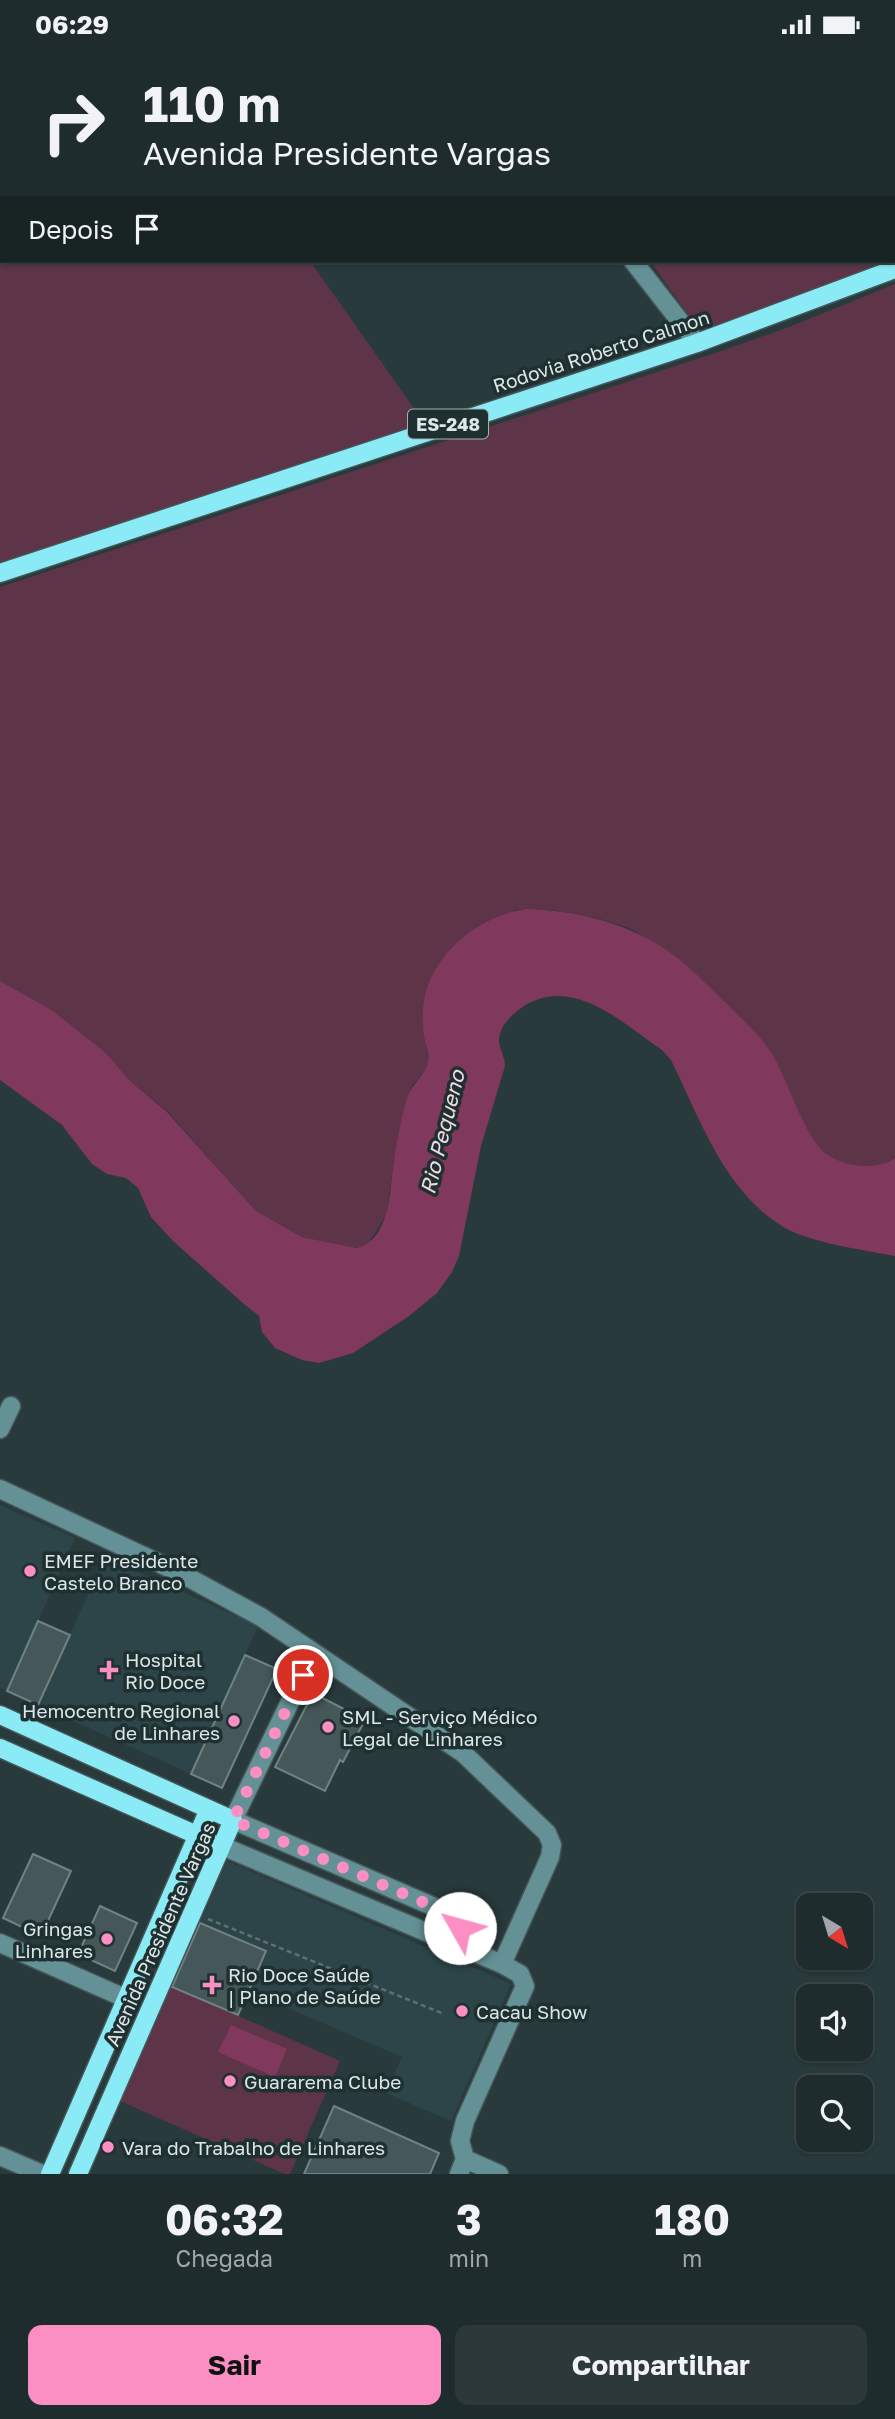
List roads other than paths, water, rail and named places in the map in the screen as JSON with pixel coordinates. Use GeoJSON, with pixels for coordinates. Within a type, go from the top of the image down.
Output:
{"type":"FeatureCollection","features":[{"type":"Feature","properties":{"kind":"main road","name":"Rodovia Roberto Calmon"},"geometry":{"type":"LineString","coordinates":[[0,573],[697,343],[895,269]]}},
{"type":"Feature","properties":{"kind":"main road"},"geometry":{"type":"LineString","coordinates":[[0,1715],[233,1820]]}},
{"type":"Feature","properties":{"kind":"main road"},"geometry":{"type":"LineString","coordinates":[[0,1748],[222,1846]]}},
{"type":"Feature","properties":{"kind":"main road","name":"Avenida Presidente Vargas"},"geometry":{"type":"LineString","coordinates":[[50,2174],[209,1809]]}},
{"type":"Feature","properties":{"kind":"main road","name":"Avenida Presidente Vargas"},"geometry":{"type":"LineString","coordinates":[[78,2174],[233,1820]]}},
{"type":"Feature","properties":{"kind":"main road"},"geometry":{"type":"LineString","coordinates":[[127,1999],[149,1994],[160,1987]]}},
{"type":"Feature","properties":{"kind":"street"},"geometry":{"type":"LineString","coordinates":[[635,263],[697,343]]}},
{"type":"Feature","properties":{"kind":"street"},"geometry":{"type":"LineString","coordinates":[[0,1429],[11,1406]]}},
{"type":"Feature","properties":{"kind":"street"},"geometry":{"type":"LineString","coordinates":[[0,1489],[180,1573],[261,1618],[463,1753],[547,1833],[552,1845],[550,1857],[502,1964]]}},
{"type":"Feature","properties":{"kind":"street","name":"Avenida Presidente Vargas"},"geometry":{"type":"LineString","coordinates":[[233,1820],[303,1675]]}},
{"type":"Feature","properties":{"kind":"street"},"geometry":{"type":"LineString","coordinates":[[233,1820],[439,1909],[452,1917],[460,1928],[467,1950]]}},
{"type":"Feature","properties":{"kind":"street"},"geometry":{"type":"LineString","coordinates":[[222,1846],[520,1973],[525,1986],[465,2121],[460,2141],[462,2167],[499,2174]]}},
{"type":"Feature","properties":{"kind":"street"},"geometry":{"type":"LineString","coordinates":[[0,1943],[127,1999]]}},
{"type":"Feature","properties":{"kind":"street"},"geometry":{"type":"LineString","coordinates":[[0,2156],[41,2174]]}},
{"type":"Feature","properties":{"kind":"water","name":"Rio Pequeno"},"geometry":{"type":"Polygon","coordinates":[[[525,909],[596,919],[630,930],[662,947],[698,975],[766,1045],[808,1130],[821,1149],[836,1160],[857,1165],[878,1165],[895,1158],[895,1256],[809,1238],[785,1228],[764,1213],[730,1175],[716,1153],[671,1060],[662,1050],[597,1006],[561,996],[543,998],[515,1013],[507,1020],[500,1035],[499,1043],[505,1066],[481,1146],[459,1256],[452,1272],[437,1293],[409,1316],[353,1353],[319,1363],[302,1360],[275,1348],[262,1332],[259,1316],[173,1241],[151,1217],[138,1188],[126,1178],[107,1174],[92,1164],[62,1125],[0,1080],[0,981],[52,1010],[106,1053],[130,1081],[167,1112],[256,1211],[302,1237],[357,1248],[368,1243],[377,1234],[387,1211],[396,1145],[405,1106],[409,1093],[428,1062],[423,1012],[427,990],[434,973],[444,957],[472,930],[507,913],[525,909]]]}},
{"type":"Feature","properties":{"kind":"water"},"geometry":{"type":"Polygon","coordinates":[[[231,2025],[287,2049],[275,2077],[218,2052],[231,2025]]]}},
{"type":"Feature","properties":{"kind":"place","name":"EMEF Presidente Castelo Branco"},"geometry":{"type":"Point","coordinates":[30,1571]}},
{"type":"Feature","properties":{"kind":"place","name":"Hospital Rio Doce"},"geometry":{"type":"Point","coordinates":[109,1670]}},
{"type":"Feature","properties":{"kind":"place","name":"Hemocentro Regional de Linhares"},"geometry":{"type":"Point","coordinates":[234,1721]}},
{"type":"Feature","properties":{"kind":"place","name":"SML - Serviço Médico Legal de Linhares"},"geometry":{"type":"Point","coordinates":[328,1727]}},
{"type":"Feature","properties":{"kind":"place","name":"Gringas Linhares"},"geometry":{"type":"Point","coordinates":[107,1939]}},
{"type":"Feature","properties":{"kind":"place","name":"Rio Doce Saúde | Plano de Saúde"},"geometry":{"type":"Point","coordinates":[212,1985]}},
{"type":"Feature","properties":{"kind":"place","name":"Cacau Show"},"geometry":{"type":"Point","coordinates":[462,2011]}},
{"type":"Feature","properties":{"kind":"place","name":"Guararema Clube"},"geometry":{"type":"Point","coordinates":[230,2081]}},
{"type":"Feature","properties":{"kind":"place","name":"Vara do Trabalho de Linhares"},"geometry":{"type":"Point","coordinates":[108,2147]}}]}
